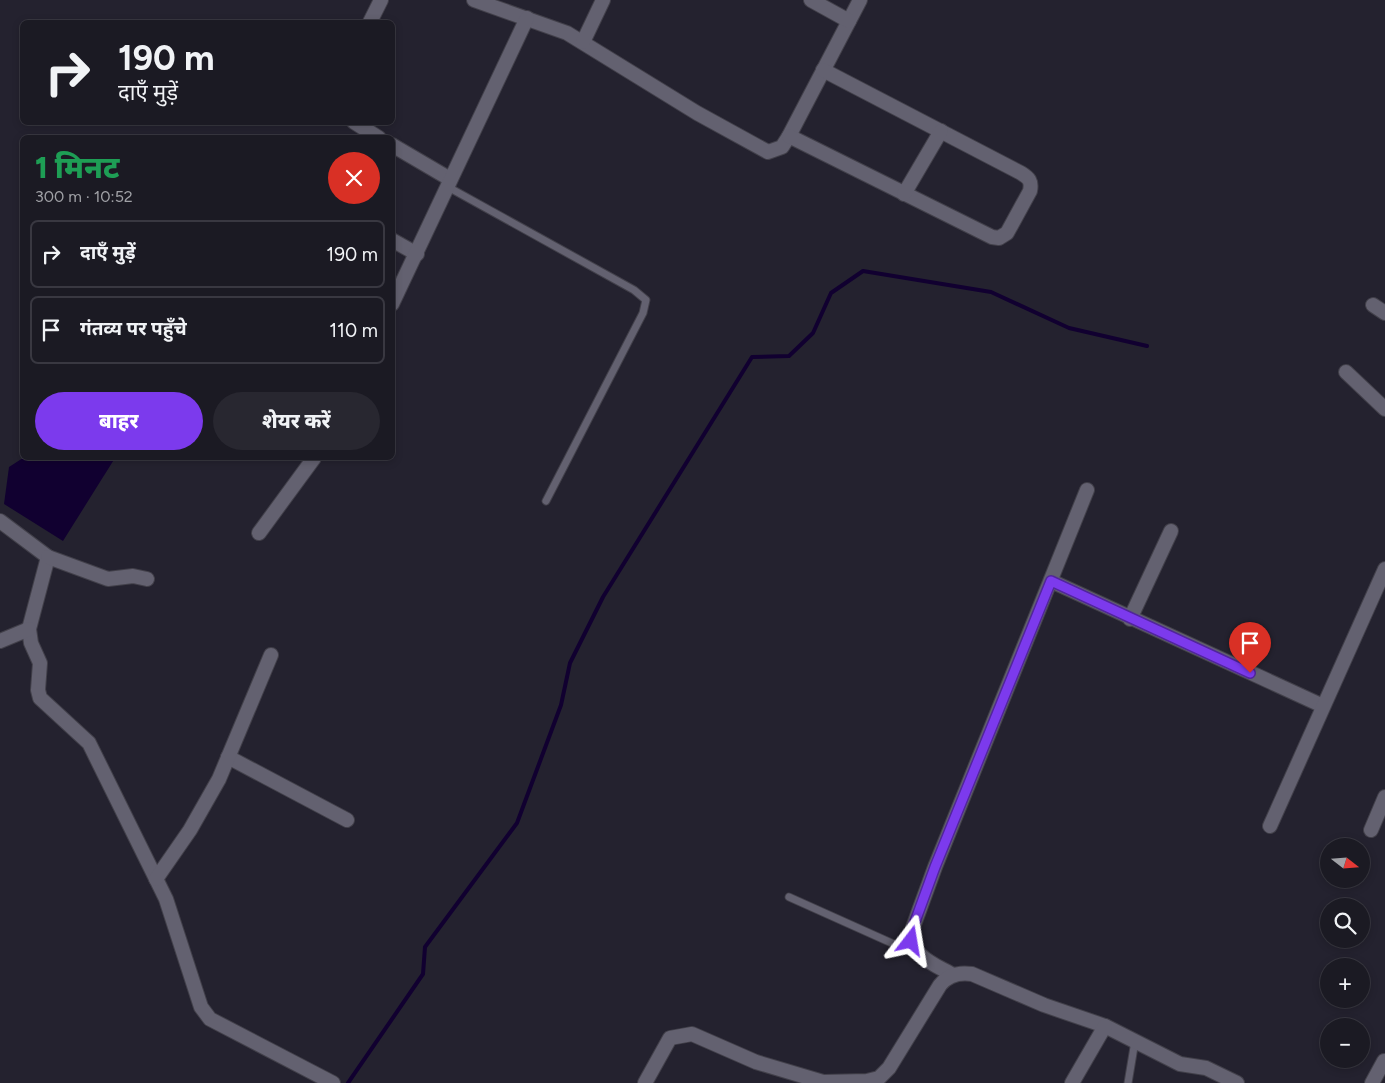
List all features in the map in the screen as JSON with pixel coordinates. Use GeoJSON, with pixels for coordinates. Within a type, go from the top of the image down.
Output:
{"type":"FeatureCollection","features":[{"type":"Feature","properties":{"kind":"street"},"geometry":{"type":"LineString","coordinates":[[371,20],[380,0]]}},
{"type":"Feature","properties":{"kind":"street"},"geometry":{"type":"LineString","coordinates":[[474,0],[567,33],[760,150],[768,152],[782,147],[789,136],[860,0]]}},
{"type":"Feature","properties":{"kind":"street"},"geometry":{"type":"LineString","coordinates":[[583,42],[603,0]]}},
{"type":"Feature","properties":{"kind":"street"},"geometry":{"type":"LineString","coordinates":[[811,0],[849,21]]}},
{"type":"Feature","properties":{"kind":"street"},"geometry":{"type":"LineString","coordinates":[[395,298],[527,18]]}},
{"type":"Feature","properties":{"kind":"street"},"geometry":{"type":"LineString","coordinates":[[789,136],[992,237],[999,238],[1007,233],[1030,191],[1031,184],[1029,178],[823,70]]}},
{"type":"Feature","properties":{"kind":"street"},"geometry":{"type":"LineString","coordinates":[[359,125],[374,135]]}},
{"type":"Feature","properties":{"kind":"street"},"geometry":{"type":"LineString","coordinates":[[904,194],[940,131]]}},
{"type":"Feature","properties":{"kind":"street"},"geometry":{"type":"LineString","coordinates":[[395,147],[449,183]]}},
{"type":"Feature","properties":{"kind":"street"},"geometry":{"type":"LineString","coordinates":[[395,242],[417,254]]}},
{"type":"Feature","properties":{"kind":"street"},"geometry":{"type":"LineString","coordinates":[[1373,305],[1385,313]]}},
{"type":"Feature","properties":{"kind":"street"},"geometry":{"type":"LineString","coordinates":[[1346,372],[1385,409]]}},
{"type":"Feature","properties":{"kind":"street"},"geometry":{"type":"LineString","coordinates":[[259,533],[313,460]]}},
{"type":"Feature","properties":{"kind":"street"},"geometry":{"type":"LineString","coordinates":[[953,975],[914,949],[911,941],[912,930],[935,867],[1087,490]]}},
{"type":"Feature","properties":{"kind":"street"},"geometry":{"type":"LineString","coordinates":[[0,521],[12,528],[48,557],[108,579],[133,576],[147,579]]}},
{"type":"Feature","properties":{"kind":"street"},"geometry":{"type":"LineString","coordinates":[[1130,619],[1171,531]]}},
{"type":"Feature","properties":{"kind":"street"},"geometry":{"type":"LineString","coordinates":[[48,557],[29,629],[30,643],[40,663],[38,690],[40,698],[89,742],[166,898],[201,1006],[210,1019],[333,1083]]}},
{"type":"Feature","properties":{"kind":"street"},"geometry":{"type":"LineString","coordinates":[[1270,826],[1385,569]]}},
{"type":"Feature","properties":{"kind":"street"},"geometry":{"type":"LineString","coordinates":[[1051,581],[1130,619],[1323,706]]}},
{"type":"Feature","properties":{"kind":"street"},"geometry":{"type":"LineString","coordinates":[[0,641],[29,629]]}},
{"type":"Feature","properties":{"kind":"street"},"geometry":{"type":"LineString","coordinates":[[156,878],[190,830],[219,779],[271,655]]}},
{"type":"Feature","properties":{"kind":"street"},"geometry":{"type":"LineString","coordinates":[[228,757],[347,820]]}},
{"type":"Feature","properties":{"kind":"street"},"geometry":{"type":"LineString","coordinates":[[1371,830],[1385,797]]}},
{"type":"Feature","properties":{"kind":"street"},"geometry":{"type":"LineString","coordinates":[[645,1083],[670,1038],[692,1034],[756,1062],[823,1082],[867,1081],[879,1078],[889,1068],[945,979],[953,975],[972,974],[1044,1005],[1106,1026],[1180,1064],[1206,1068],[1237,1083]]}},
{"type":"Feature","properties":{"kind":"street"},"geometry":{"type":"LineString","coordinates":[[1072,1083],[1106,1026]]}},
{"type":"Feature","properties":{"kind":"street"},"geometry":{"type":"LineString","coordinates":[[1372,1083],[1384,1060]]}},
{"type":"Feature","properties":{"kind":"lane"},"geometry":{"type":"LineString","coordinates":[[449,183],[634,290],[646,300],[643,313],[546,501]]}},
{"type":"Feature","properties":{"kind":"lane"},"geometry":{"type":"LineString","coordinates":[[789,897],[896,945],[914,949]]}},
{"type":"Feature","properties":{"kind":"lane"},"geometry":{"type":"LineString","coordinates":[[1128,1083],[1135,1041]]}},
{"type":"Feature","properties":{"kind":"shaded area"},"geometry":{"type":"Polygon","coordinates":[[[20,460],[114,460],[63,541],[4,504],[9,467],[20,460]]]}},
{"type":"Feature","properties":{"kind":"waterway"},"geometry":{"type":"LineString","coordinates":[[348,1083],[423,974],[425,947],[517,823],[561,705],[570,663],[603,597],[752,357],[789,356],[813,333],[831,293],[863,271],[991,292],[1069,328],[1147,346]]}},
{"type":"Feature","properties":{"kind":"route"},"geometry":{"type":"LineString","coordinates":[[911,941],[912,930],[935,867],[1051,581],[1140,624],[1250,673]]}}]}
